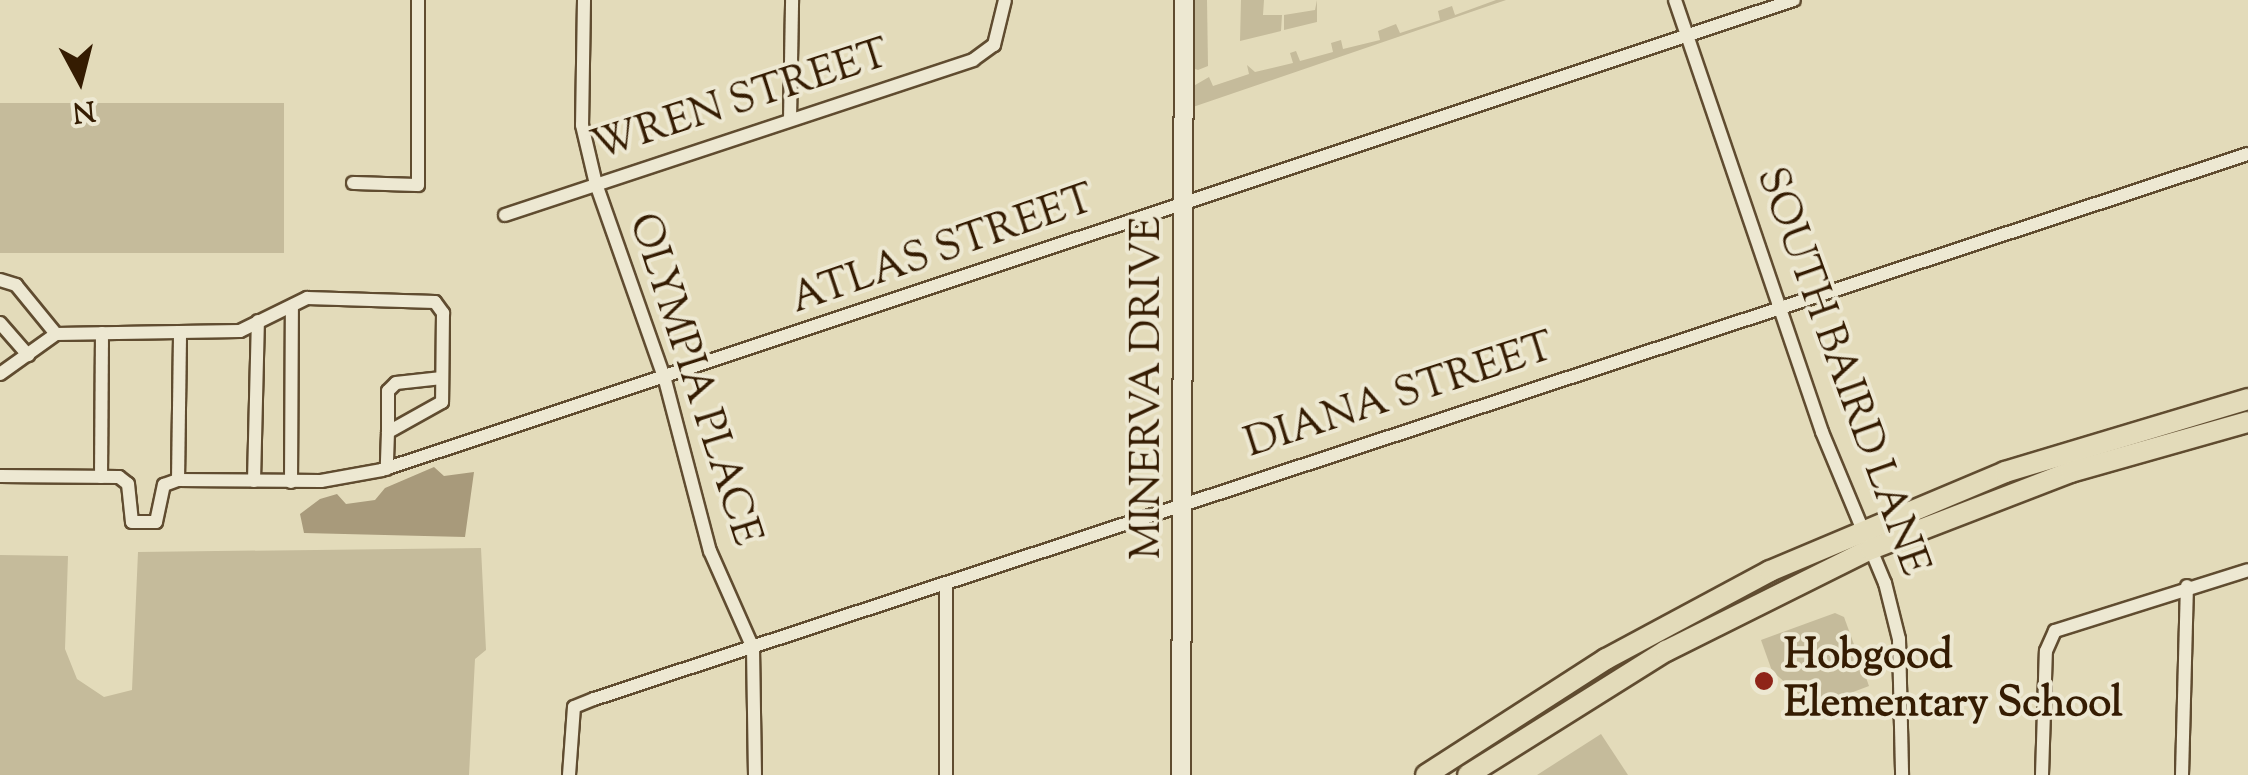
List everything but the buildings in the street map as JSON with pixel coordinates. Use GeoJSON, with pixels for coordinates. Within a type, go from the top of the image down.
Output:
{"type":"FeatureCollection","features":[{"type":"Feature","properties":{"kind":"main road"},"geometry":{"type":"LineString","coordinates":[[1426,775],[1696,607],[1862,529],[2070,449],[2248,399]]}},
{"type":"Feature","properties":{"kind":"main road"},"geometry":{"type":"LineString","coordinates":[[1468,775],[1668,650],[1871,549],[2071,472],[2248,422]]}},
{"type":"Feature","properties":{"kind":"street"},"geometry":{"type":"LineString","coordinates":[[353,183],[418,184],[418,0]]}},
{"type":"Feature","properties":{"kind":"street","name":"OLYMPIA PLACE"},"geometry":{"type":"LineString","coordinates":[[584,0],[582,125],[596,184],[664,380],[710,551],[753,648],[755,775]]}},
{"type":"Feature","properties":{"kind":"street"},"geometry":{"type":"LineString","coordinates":[[790,120],[792,0]]}},
{"type":"Feature","properties":{"kind":"street","name":"WREN STREET"},"geometry":{"type":"LineString","coordinates":[[505,215],[973,60],[994,46],[1005,0]]}},
{"type":"Feature","properties":{"kind":"street","name":"MINERVA DRIVE"},"geometry":{"type":"LineString","coordinates":[[1182,775],[1186,503],[1184,0]]}},
{"type":"Feature","properties":{"kind":"street","name":"SOUTH BAIRD LANE"},"geometry":{"type":"LineString","coordinates":[[1675,0],[1778,305],[1871,549],[1899,639],[1902,775]]}},
{"type":"Feature","properties":{"kind":"street","name":"ATLAS STREET"},"geometry":{"type":"LineString","coordinates":[[178,480],[292,482],[387,469],[664,380],[1794,0]]}},
{"type":"Feature","properties":{"kind":"street","name":"DIANA STREET"},"geometry":{"type":"LineString","coordinates":[[569,775],[574,707],[1778,305],[2248,154]]}},
{"type":"Feature","properties":{"kind":"street"},"geometry":{"type":"LineString","coordinates":[[0,280],[16,286],[56,334]]}},
{"type":"Feature","properties":{"kind":"street"},"geometry":{"type":"LineString","coordinates":[[0,374],[56,334],[240,331],[306,298],[435,302],[443,314],[442,402],[388,432]]}},
{"type":"Feature","properties":{"kind":"street"},"geometry":{"type":"LineString","coordinates":[[292,306],[292,482]]}},
{"type":"Feature","properties":{"kind":"street"},"geometry":{"type":"LineString","coordinates":[[254,481],[258,321]]}},
{"type":"Feature","properties":{"kind":"street"},"geometry":{"type":"LineString","coordinates":[[0,323],[28,355]]}},
{"type":"Feature","properties":{"kind":"street"},"geometry":{"type":"LineString","coordinates":[[0,476],[101,477],[128,484],[132,522],[162,517],[164,485],[178,480],[180,332]]}},
{"type":"Feature","properties":{"kind":"street"},"geometry":{"type":"LineString","coordinates":[[101,477],[102,333]]}},
{"type":"Feature","properties":{"kind":"street"},"geometry":{"type":"LineString","coordinates":[[387,469],[388,391],[396,383],[442,378]]}},
{"type":"Feature","properties":{"kind":"street"},"geometry":{"type":"LineString","coordinates":[[2042,775],[2046,651],[2055,631],[2187,586],[2248,570]]}},
{"type":"Feature","properties":{"kind":"street"},"geometry":{"type":"LineString","coordinates":[[946,584],[946,775]]}},
{"type":"Feature","properties":{"kind":"street"},"geometry":{"type":"LineString","coordinates":[[2182,775],[2187,586]]}},
{"type":"Feature","properties":{"kind":"shaded area"},"geometry":{"type":"Polygon","coordinates":[[[1188,0],[1207,0],[1208,66],[1198,70],[1192,68],[1188,0]]]}},
{"type":"Feature","properties":{"kind":"shaded area"},"geometry":{"type":"Polygon","coordinates":[[[1241,0],[1264,0],[1263,15],[1282,15],[1281,31],[1240,41],[1241,0]]]}},
{"type":"Feature","properties":{"kind":"shaded area"},"geometry":{"type":"Polygon","coordinates":[[[1317,0],[1317,22],[1284,30],[1284,15],[1315,10],[1317,0]]]}},
{"type":"Feature","properties":{"kind":"shaded area"},"geometry":{"type":"Polygon","coordinates":[[[1506,0],[1190,108],[1190,88],[1209,77],[1213,86],[1249,74],[1247,65],[1255,72],[1293,63],[1290,53],[1296,51],[1300,61],[1333,52],[1331,43],[1341,40],[1343,49],[1380,40],[1378,31],[1396,24],[1400,33],[1440,20],[1438,11],[1452,6],[1455,15],[1506,0]]]}},
{"type":"Feature","properties":{"kind":"shaded area"},"geometry":{"type":"Polygon","coordinates":[[[0,103],[284,103],[284,253],[0,253],[0,103]]]}},
{"type":"Feature","properties":{"kind":"shaded area"},"geometry":{"type":"Polygon","coordinates":[[[434,467],[444,476],[474,472],[465,537],[304,533],[300,514],[320,499],[337,494],[346,504],[375,500],[385,488],[434,467]]]}},
{"type":"Feature","properties":{"kind":"shaded area"},"geometry":{"type":"Polygon","coordinates":[[[481,548],[486,650],[475,659],[469,775],[0,775],[0,555],[68,556],[65,649],[77,679],[104,697],[132,690],[138,552],[481,548]]]}},
{"type":"Feature","properties":{"kind":"shaded area"},"geometry":{"type":"Polygon","coordinates":[[[1835,613],[1844,617],[1869,686],[1840,697],[1802,697],[1772,671],[1761,640],[1835,613]]]}},
{"type":"Feature","properties":{"kind":"shaded area"},"geometry":{"type":"Polygon","coordinates":[[[1601,734],[1628,775],[1537,775],[1601,734]]]}},
{"type":"Feature","properties":{"kind":"place","name":"Hobgood Elementary School"},"geometry":{"type":"Point","coordinates":[1764,681]}}]}
